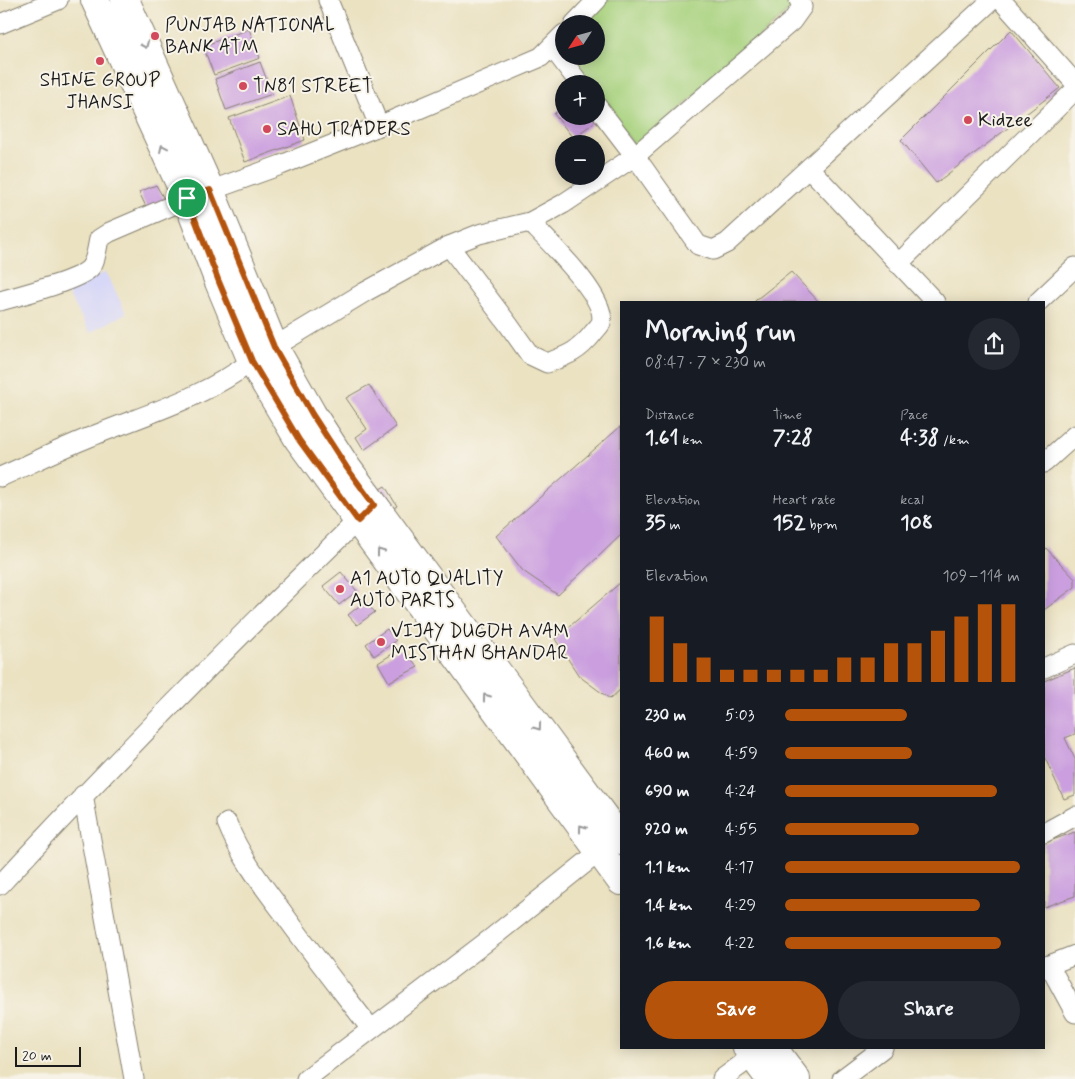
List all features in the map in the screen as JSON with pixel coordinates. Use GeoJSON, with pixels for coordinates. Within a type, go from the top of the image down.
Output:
{"type":"FeatureCollection","features":[{"type":"Feature","properties":{"kind":"street"},"geometry":{"type":"LineString","coordinates":[[0,24],[58,0]]}},
{"type":"Feature","properties":{"kind":"street"},"geometry":{"type":"LineString","coordinates":[[95,0],[198,194]]}},
{"type":"Feature","properties":{"kind":"street"},"geometry":{"type":"LineString","coordinates":[[125,0],[198,194],[219,282],[263,354],[299,440],[366,513],[559,776],[610,846],[620,878]]}},
{"type":"Feature","properties":{"kind":"street"},"geometry":{"type":"LineString","coordinates":[[328,0],[379,126]]}},
{"type":"Feature","properties":{"kind":"street"},"geometry":{"type":"LineString","coordinates":[[583,15],[597,0]]}},
{"type":"Feature","properties":{"kind":"street"},"geometry":{"type":"LineString","coordinates":[[0,477],[89,437],[158,411],[210,388],[365,292],[449,246],[479,234],[530,222],[563,204],[635,156],[792,21],[802,7],[799,0]]}},
{"type":"Feature","properties":{"kind":"street"},"geometry":{"type":"LineString","coordinates":[[605,117],[698,245],[713,250],[727,243],[992,0]]}},
{"type":"Feature","properties":{"kind":"street"},"geometry":{"type":"LineString","coordinates":[[1001,0],[1075,83]]}},
{"type":"Feature","properties":{"kind":"street"},"geometry":{"type":"LineString","coordinates":[[0,302],[79,277],[91,268],[99,239],[110,232],[198,194],[281,165],[379,126],[541,58],[555,43]]}},
{"type":"Feature","properties":{"kind":"street"},"geometry":{"type":"LineString","coordinates":[[898,264],[1075,90]]}},
{"type":"Feature","properties":{"kind":"street"},"geometry":{"type":"LineString","coordinates":[[809,168],[934,301]]}},
{"type":"Feature","properties":{"kind":"street"},"geometry":{"type":"LineString","coordinates":[[449,246],[530,355],[547,363],[573,353],[588,340],[601,323],[601,308],[590,288],[530,222]]}},
{"type":"Feature","properties":{"kind":"street"},"geometry":{"type":"LineString","coordinates":[[1039,301],[1075,267]]}},
{"type":"Feature","properties":{"kind":"street"},"geometry":{"type":"LineString","coordinates":[[1045,463],[1075,435]]}},
{"type":"Feature","properties":{"kind":"street"},"geometry":{"type":"LineString","coordinates":[[0,886],[83,795],[168,708],[366,513]]}},
{"type":"Feature","properties":{"kind":"street"},"geometry":{"type":"LineString","coordinates":[[1045,668],[1075,654]]}},
{"type":"Feature","properties":{"kind":"street"},"geometry":{"type":"LineString","coordinates":[[83,795],[134,1079]]}},
{"type":"Feature","properties":{"kind":"street"},"geometry":{"type":"LineString","coordinates":[[1045,831],[1075,816]]}},
{"type":"Feature","properties":{"kind":"street"},"geometry":{"type":"LineString","coordinates":[[227,823],[240,852],[255,875],[297,933],[372,1029]]}},
{"type":"Feature","properties":{"kind":"street"},"geometry":{"type":"LineString","coordinates":[[306,1079],[610,846]]}},
{"type":"Feature","properties":{"kind":"street"},"geometry":{"type":"LineString","coordinates":[[1075,955],[1046,966],[1075,1013]]}},
{"type":"Feature","properties":{"kind":"street"},"geometry":{"type":"LineString","coordinates":[[842,1079],[882,1049]]}},
{"type":"Feature","properties":{"kind":"street"},"geometry":{"type":"LineString","coordinates":[[722,1079],[758,1050]]}},
{"type":"Feature","properties":{"kind":"street"},"geometry":{"type":"LineString","coordinates":[[758,1050],[770,1079]]}},
{"type":"Feature","properties":{"kind":"street"},"geometry":{"type":"LineString","coordinates":[[758,1050],[796,1079]]}},
{"type":"Feature","properties":{"kind":"shaded area"},"geometry":{"type":"Polygon","coordinates":[[[106,272],[126,313],[90,333],[66,290],[106,272]]]}},
{"type":"Feature","properties":{"kind":"green space"},"geometry":{"type":"Polygon","coordinates":[[[606,0],[799,1],[637,148],[605,107],[605,75],[580,75],[572,65],[605,65],[605,15],[592,15],[606,0]]]}},
{"type":"Feature","properties":{"kind":"building"},"geometry":{"type":"Polygon","coordinates":[[[249,29],[260,58],[214,75],[203,46],[249,29]]]}},
{"type":"Feature","properties":{"kind":"building","name":"Kidzee"},"geometry":{"type":"Polygon","coordinates":[[[1011,30],[1060,88],[936,183],[901,140],[1011,30]]]}},
{"type":"Feature","properties":{"kind":"building","name":"TN81 STREET"},"geometry":{"type":"Polygon","coordinates":[[[260,62],[272,94],[226,110],[215,79],[260,62]]]}},
{"type":"Feature","properties":{"kind":"building","name":"SAHU TRADERS"},"geometry":{"type":"Polygon","coordinates":[[[290,96],[305,140],[245,162],[229,118],[290,96]]]}},
{"type":"Feature","properties":{"kind":"building"},"geometry":{"type":"Polygon","coordinates":[[[563,125],[591,125],[577,135],[571,135],[563,125]]]}},
{"type":"Feature","properties":{"kind":"building"},"geometry":{"type":"Polygon","coordinates":[[[156,185],[167,204],[148,211],[139,192],[156,185]]]}},
{"type":"Feature","properties":{"kind":"building"},"geometry":{"type":"Polygon","coordinates":[[[791,272],[818,301],[755,301],[791,272]]]}},
{"type":"Feature","properties":{"kind":"building"},"geometry":{"type":"Polygon","coordinates":[[[369,385],[396,427],[364,450],[356,437],[367,429],[346,398],[369,385]]]}},
{"type":"Feature","properties":{"kind":"building"},"geometry":{"type":"Polygon","coordinates":[[[620,427],[620,536],[558,595],[523,571],[496,536],[620,427]]]}},
{"type":"Feature","properties":{"kind":"building"},"geometry":{"type":"Polygon","coordinates":[[[385,486],[397,506],[385,514],[370,495],[385,486]]]}},
{"type":"Feature","properties":{"kind":"building"},"geometry":{"type":"Polygon","coordinates":[[[1045,547],[1075,579],[1075,587],[1045,609],[1045,547]]]}},
{"type":"Feature","properties":{"kind":"building","name":"A1 AUTO QUALITY AUTO PARTS"},"geometry":{"type":"Polygon","coordinates":[[[341,572],[357,591],[339,605],[323,586],[341,572]]]}},
{"type":"Feature","properties":{"kind":"building"},"geometry":{"type":"Polygon","coordinates":[[[620,583],[620,690],[610,699],[579,676],[555,639],[620,583]]]}},
{"type":"Feature","properties":{"kind":"building"},"geometry":{"type":"Polygon","coordinates":[[[364,602],[375,612],[357,625],[348,615],[364,602]]]}},
{"type":"Feature","properties":{"kind":"building","name":"VIJAY DUGDH AVAM MISTHAN BHANDAR"},"geometry":{"type":"Polygon","coordinates":[[[387,629],[396,641],[374,656],[366,644],[387,629]]]}},
{"type":"Feature","properties":{"kind":"building"},"geometry":{"type":"Polygon","coordinates":[[[402,648],[418,667],[389,682],[378,663],[402,648]]]}},
{"type":"Feature","properties":{"kind":"building"},"geometry":{"type":"Polygon","coordinates":[[[1075,668],[1075,734],[1065,738],[1075,759],[1075,795],[1064,799],[1045,758],[1045,681],[1075,668]]]}},
{"type":"Feature","properties":{"kind":"building"},"geometry":{"type":"Polygon","coordinates":[[[1075,832],[1075,896],[1045,907],[1045,843],[1075,832]]]}},
{"type":"Feature","properties":{"kind":"place","name":"PUNJAB NATIONAL BANK ATM"},"geometry":{"type":"Point","coordinates":[155,36]}},
{"type":"Feature","properties":{"kind":"place","name":"SHINE GROUP JHANSI"},"geometry":{"type":"Point","coordinates":[100,61]}},
{"type":"Feature","properties":{"kind":"place","name":"TN81 STREET"},"geometry":{"type":"Point","coordinates":[243,86]}},
{"type":"Feature","properties":{"kind":"place","name":"Kidzee"},"geometry":{"type":"Point","coordinates":[968,120]}},
{"type":"Feature","properties":{"kind":"place","name":"SAHU TRADERS"},"geometry":{"type":"Point","coordinates":[267,129]}},
{"type":"Feature","properties":{"kind":"place","name":"A1 AUTO QUALITY AUTO PARTS"},"geometry":{"type":"Point","coordinates":[340,589]}},
{"type":"Feature","properties":{"kind":"place","name":"VIJAY DUGDH AVAM MISTHAN BHANDAR"},"geometry":{"type":"Point","coordinates":[381,642]}},
{"type":"Feature","properties":{"kind":"route"},"geometry":{"type":"LineString","coordinates":[[210,190],[274,347],[312,414],[374,505],[358,521],[299,440],[252,361],[187,198],[210,190]]}}]}
